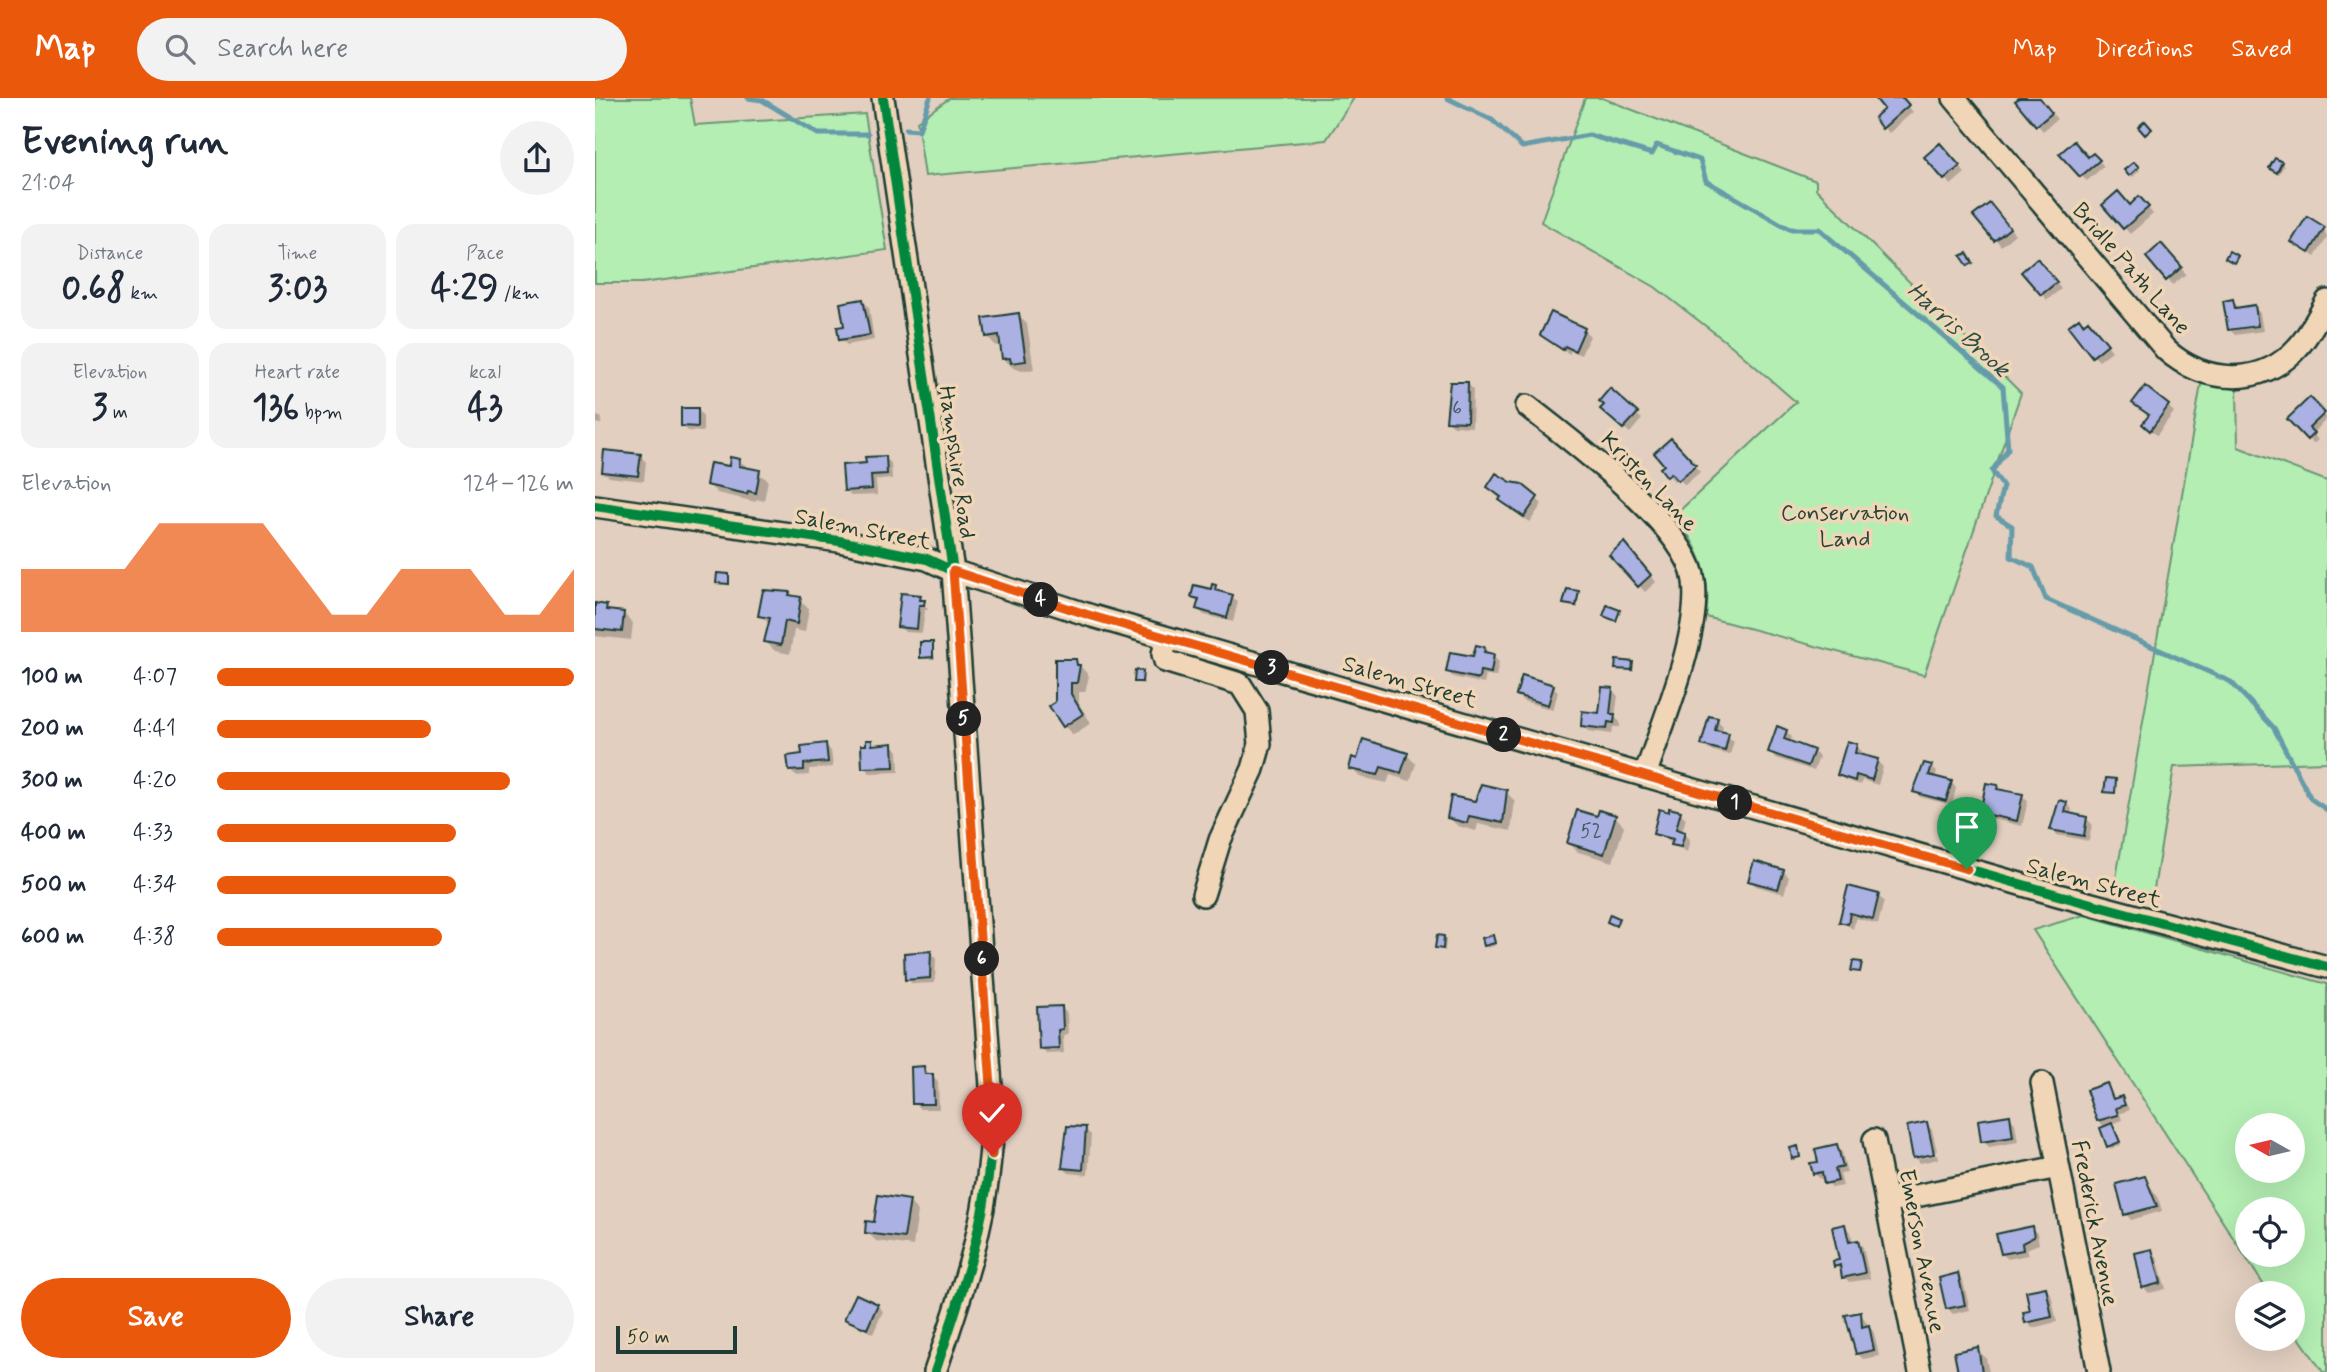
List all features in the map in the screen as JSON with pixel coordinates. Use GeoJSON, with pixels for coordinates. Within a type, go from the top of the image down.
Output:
{"type":"FeatureCollection","features":[{"type":"Feature","properties":{"kind":"street","name":"Hampshire Road"},"geometry":{"type":"LineString","coordinates":[[883,98],[953,571],[993,1113],[988,1196],[978,1241],[935,1372]]}},
{"type":"Feature","properties":{"kind":"street","name":"Bridle Path Lane"},"geometry":{"type":"LineString","coordinates":[[1954,98],[2166,350],[2189,367],[2231,378],[2274,367],[2297,349],[2327,301]]}},
{"type":"Feature","properties":{"kind":"street","name":"Kristen Lane"},"geometry":{"type":"LineString","coordinates":[[1527,406],[1601,464],[1675,541],[1690,566],[1695,595],[1693,624],[1645,776]]}},
{"type":"Feature","properties":{"kind":"street","name":"Salem Street"},"geometry":{"type":"LineString","coordinates":[[595,506],[839,541],[927,559],[953,571],[1167,638],[2058,895],[2327,967]]}},
{"type":"Feature","properties":{"kind":"street"},"geometry":{"type":"LineString","coordinates":[[1167,638],[1164,661],[1240,684],[1257,711],[1260,744],[1253,769],[1220,840],[1203,895]]}},
{"type":"Feature","properties":{"kind":"street"},"geometry":{"type":"LineString","coordinates":[[1219,678],[1235,657]]}},
{"type":"Feature","properties":{"kind":"street","name":"Frederick Avenue"},"geometry":{"type":"LineString","coordinates":[[2042,1083],[2099,1372]]}},
{"type":"Feature","properties":{"kind":"street","name":"Emerson Avenue"},"geometry":{"type":"LineString","coordinates":[[1874,1140],[1920,1372]]}},
{"type":"Feature","properties":{"kind":"street"},"geometry":{"type":"LineString","coordinates":[[1886,1202],[2058,1167]]}},
{"type":"Feature","properties":{"kind":"green space"},"geometry":{"type":"Polygon","coordinates":[[[595,98],[690,98],[695,125],[865,114],[887,250],[642,283],[595,283],[595,98]]]}},
{"type":"Feature","properties":{"kind":"green space"},"geometry":{"type":"Polygon","coordinates":[[[950,98],[1354,98],[1326,140],[925,176],[917,121],[950,98]]]}},
{"type":"Feature","properties":{"kind":"green space","name":"Conservation Land"},"geometry":{"type":"Polygon","coordinates":[[[1585,98],[1602,98],[1816,181],[1816,189],[2021,393],[1924,675],[1706,617],[1707,588],[1702,563],[1691,539],[1675,515],[1796,402],[1733,347],[1655,287],[1541,222],[1585,98]]]}},
{"type":"Feature","properties":{"kind":"green space"},"geometry":{"type":"Polygon","coordinates":[[[2201,384],[2237,389],[2238,447],[2327,481],[2327,762],[2174,767],[2152,901],[2114,890],[2201,384]]]}},
{"type":"Feature","properties":{"kind":"green space"},"geometry":{"type":"Polygon","coordinates":[[[2084,915],[2327,984],[2327,1372],[2323,1372],[2305,1346],[2305,1281],[2261,1281],[2252,1267],[2305,1267],[2305,1197],[2235,1197],[2235,1241],[2033,930],[2084,915]]]}},
{"type":"Feature","properties":{"kind":"building"},"geometry":{"type":"Polygon","coordinates":[[[1875,98],[1903,98],[1909,105],[1882,129],[1874,118],[1884,109],[1875,98]]]}},
{"type":"Feature","properties":{"kind":"building"},"geometry":{"type":"Polygon","coordinates":[[[2019,98],[2040,98],[2052,113],[2036,126],[2015,101],[2019,98]]]}},
{"type":"Feature","properties":{"kind":"building"},"geometry":{"type":"Polygon","coordinates":[[[2145,121],[2152,129],[2145,135],[2138,127],[2145,121]]]}},
{"type":"Feature","properties":{"kind":"building"},"geometry":{"type":"Polygon","coordinates":[[[2074,141],[2088,157],[2093,153],[2100,160],[2080,177],[2059,154],[2074,141]]]}},
{"type":"Feature","properties":{"kind":"building"},"geometry":{"type":"Polygon","coordinates":[[[1940,143],[1960,166],[1944,180],[1924,157],[1940,143]]]}},
{"type":"Feature","properties":{"kind":"building"},"geometry":{"type":"Polygon","coordinates":[[[2275,158],[2282,162],[2277,173],[2269,168],[2275,158]]]}},
{"type":"Feature","properties":{"kind":"building"},"geometry":{"type":"Polygon","coordinates":[[[2134,162],[2139,167],[2129,176],[2124,170],[2134,162]]]}},
{"type":"Feature","properties":{"kind":"building"},"geometry":{"type":"Polygon","coordinates":[[[2118,191],[2130,205],[2139,196],[2149,207],[2123,229],[2102,205],[2118,191]]]}},
{"type":"Feature","properties":{"kind":"building"},"geometry":{"type":"Polygon","coordinates":[[[1990,203],[2010,228],[1994,241],[1973,216],[1990,203]]]}},
{"type":"Feature","properties":{"kind":"building"},"geometry":{"type":"Polygon","coordinates":[[[2307,216],[2325,227],[2309,253],[2291,242],[2307,216]]]}},
{"type":"Feature","properties":{"kind":"building"},"geometry":{"type":"Polygon","coordinates":[[[2161,243],[2182,267],[2166,281],[2146,257],[2161,243]]]}},
{"type":"Feature","properties":{"kind":"building"},"geometry":{"type":"Polygon","coordinates":[[[2229,251],[2238,256],[2234,263],[2225,258],[2229,251]]]}},
{"type":"Feature","properties":{"kind":"building"},"geometry":{"type":"Polygon","coordinates":[[[1967,253],[1973,263],[1968,266],[1961,256],[1967,253]]]}},
{"type":"Feature","properties":{"kind":"building"},"geometry":{"type":"Polygon","coordinates":[[[2037,258],[2057,282],[2041,295],[2021,272],[2037,258]]]}},
{"type":"Feature","properties":{"kind":"building"},"geometry":{"type":"Polygon","coordinates":[[[863,299],[870,335],[839,340],[837,327],[844,326],[840,303],[863,299]]]}},
{"type":"Feature","properties":{"kind":"building"},"geometry":{"type":"Polygon","coordinates":[[[2233,299],[2235,308],[2255,305],[2258,326],[2228,330],[2223,301],[2233,299]]]}},
{"type":"Feature","properties":{"kind":"building"},"geometry":{"type":"Polygon","coordinates":[[[1551,312],[1585,328],[1575,351],[1565,346],[1563,350],[1540,335],[1551,312]]]}},
{"type":"Feature","properties":{"kind":"building"},"geometry":{"type":"Polygon","coordinates":[[[1019,313],[1026,361],[1011,363],[1010,358],[1002,359],[999,335],[986,337],[983,318],[1019,313]]]}},
{"type":"Feature","properties":{"kind":"building"},"geometry":{"type":"Polygon","coordinates":[[[2079,318],[2083,324],[2088,320],[2108,344],[2092,357],[2068,326],[2079,318]]]}},
{"type":"Feature","properties":{"kind":"building"},"geometry":{"type":"Polygon","coordinates":[[[1450,382],[1468,382],[1467,422],[1446,421],[1450,382]]]}},
{"type":"Feature","properties":{"kind":"building"},"geometry":{"type":"Polygon","coordinates":[[[2145,386],[2169,405],[2150,431],[2142,424],[2149,415],[2132,403],[2145,386]]]}},
{"type":"Feature","properties":{"kind":"building"},"geometry":{"type":"Polygon","coordinates":[[[1610,388],[1638,413],[1623,429],[1600,409],[1604,405],[1599,401],[1610,388]]]}},
{"type":"Feature","properties":{"kind":"building"},"geometry":{"type":"Polygon","coordinates":[[[2310,397],[2325,413],[2309,428],[2314,433],[2307,440],[2287,419],[2310,397]]]}},
{"type":"Feature","properties":{"kind":"building"},"geometry":{"type":"Polygon","coordinates":[[[681,408],[698,408],[698,427],[681,426],[681,408]]]}},
{"type":"Feature","properties":{"kind":"building"},"geometry":{"type":"Polygon","coordinates":[[[1671,438],[1696,465],[1678,481],[1671,473],[1667,477],[1660,468],[1664,465],[1654,453],[1671,438]]]}},
{"type":"Feature","properties":{"kind":"building"},"geometry":{"type":"Polygon","coordinates":[[[604,450],[641,454],[638,476],[602,472],[604,450]]]}},
{"type":"Feature","properties":{"kind":"building"},"geometry":{"type":"Polygon","coordinates":[[[886,456],[887,474],[871,475],[872,489],[844,491],[842,465],[866,463],[865,457],[886,456]]]}},
{"type":"Feature","properties":{"kind":"building"},"geometry":{"type":"Polygon","coordinates":[[[730,457],[740,459],[739,466],[760,470],[756,493],[748,491],[747,494],[706,485],[710,463],[729,466],[730,457]]]}},
{"type":"Feature","properties":{"kind":"building"},"geometry":{"type":"Polygon","coordinates":[[[1496,473],[1511,482],[1522,484],[1538,497],[1524,517],[1499,500],[1501,497],[1487,487],[1496,473]]]}},
{"type":"Feature","properties":{"kind":"building"},"geometry":{"type":"Polygon","coordinates":[[[1624,542],[1651,575],[1638,587],[1609,555],[1624,542]]]}},
{"type":"Feature","properties":{"kind":"building"},"geometry":{"type":"Polygon","coordinates":[[[717,573],[729,574],[729,584],[716,583],[717,573]]]}},
{"type":"Feature","properties":{"kind":"building"},"geometry":{"type":"Polygon","coordinates":[[[1212,584],[1216,585],[1215,590],[1233,595],[1227,618],[1196,609],[1199,599],[1191,597],[1194,585],[1211,589],[1212,584]]]}},
{"type":"Feature","properties":{"kind":"building"},"geometry":{"type":"Polygon","coordinates":[[[1567,589],[1579,591],[1576,606],[1563,604],[1567,589]]]}},
{"type":"Feature","properties":{"kind":"building"},"geometry":{"type":"Polygon","coordinates":[[[763,590],[790,592],[789,595],[801,597],[797,624],[785,621],[781,645],[764,642],[770,618],[758,616],[763,590]]]}},
{"type":"Feature","properties":{"kind":"building"},"geometry":{"type":"Polygon","coordinates":[[[901,593],[921,595],[920,600],[925,600],[924,605],[919,605],[917,629],[897,627],[901,593]]]}},
{"type":"Feature","properties":{"kind":"building"},"geometry":{"type":"Polygon","coordinates":[[[595,603],[607,605],[606,610],[624,612],[622,632],[595,629],[595,603]]]}},
{"type":"Feature","properties":{"kind":"building"},"geometry":{"type":"Polygon","coordinates":[[[1607,605],[1620,610],[1616,621],[1603,616],[1607,605]]]}},
{"type":"Feature","properties":{"kind":"building"},"geometry":{"type":"Polygon","coordinates":[[[920,642],[933,642],[933,657],[920,658],[920,642]]]}},
{"type":"Feature","properties":{"kind":"building"},"geometry":{"type":"Polygon","coordinates":[[[1476,645],[1485,647],[1484,652],[1494,654],[1491,673],[1480,671],[1479,679],[1446,672],[1450,652],[1473,656],[1476,645]]]}},
{"type":"Feature","properties":{"kind":"building"},"geometry":{"type":"Polygon","coordinates":[[[1055,659],[1076,659],[1077,665],[1080,665],[1077,683],[1071,683],[1071,694],[1083,714],[1063,727],[1049,706],[1055,702],[1055,659]]]}},
{"type":"Feature","properties":{"kind":"building"},"geometry":{"type":"Polygon","coordinates":[[[1616,660],[1633,662],[1632,670],[1615,669],[1616,660]]]}},
{"type":"Feature","properties":{"kind":"building"},"geometry":{"type":"Polygon","coordinates":[[[1135,670],[1143,671],[1142,682],[1134,682],[1135,670]]]}},
{"type":"Feature","properties":{"kind":"building"},"geometry":{"type":"Polygon","coordinates":[[[1522,675],[1554,685],[1548,705],[1516,695],[1522,675]]]}},
{"type":"Feature","properties":{"kind":"building"},"geometry":{"type":"Polygon","coordinates":[[[1602,687],[1613,688],[1610,714],[1615,714],[1614,723],[1608,722],[1607,729],[1581,726],[1582,711],[1599,713],[1602,687]]]}},
{"type":"Feature","properties":{"kind":"building"},"geometry":{"type":"Polygon","coordinates":[[[1709,716],[1718,718],[1715,730],[1729,733],[1725,751],[1701,745],[1709,716]]]}},
{"type":"Feature","properties":{"kind":"building"},"geometry":{"type":"Polygon","coordinates":[[[1777,726],[1787,730],[1784,739],[1814,750],[1808,766],[1768,752],[1777,726]]]}},
{"type":"Feature","properties":{"kind":"building"},"geometry":{"type":"Polygon","coordinates":[[[1363,739],[1408,753],[1401,773],[1381,767],[1378,775],[1349,769],[1352,757],[1357,759],[1363,739]]]}},
{"type":"Feature","properties":{"kind":"building"},"geometry":{"type":"Polygon","coordinates":[[[866,740],[872,740],[872,745],[893,743],[894,767],[862,768],[861,745],[866,745],[866,740]]]}},
{"type":"Feature","properties":{"kind":"building"},"geometry":{"type":"Polygon","coordinates":[[[1847,741],[1857,744],[1855,753],[1878,759],[1872,780],[1856,775],[1855,781],[1837,775],[1847,741]]]}},
{"type":"Feature","properties":{"kind":"building"},"geometry":{"type":"Polygon","coordinates":[[[826,743],[828,762],[804,764],[804,770],[789,771],[787,756],[802,754],[801,746],[826,743]]]}},
{"type":"Feature","properties":{"kind":"building"},"geometry":{"type":"Polygon","coordinates":[[[1924,763],[1932,765],[1929,775],[1952,781],[1946,801],[1913,792],[1924,763]]]}},
{"type":"Feature","properties":{"kind":"building"},"geometry":{"type":"Polygon","coordinates":[[[2106,778],[2116,779],[2115,793],[2104,792],[2106,778]]]}},
{"type":"Feature","properties":{"kind":"building"},"geometry":{"type":"Polygon","coordinates":[[[1986,783],[1998,785],[1997,789],[2023,794],[2017,821],[1980,813],[1986,783]]]}},
{"type":"Feature","properties":{"kind":"building"},"geometry":{"type":"Polygon","coordinates":[[[1481,784],[1507,790],[1503,823],[1469,816],[1467,823],[1447,818],[1451,796],[1475,801],[1481,784]]]}},
{"type":"Feature","properties":{"kind":"building"},"geometry":{"type":"Polygon","coordinates":[[[2059,800],[2067,802],[2065,812],[2087,817],[2084,836],[2050,830],[2059,800]]]}},
{"type":"Feature","properties":{"kind":"building"},"geometry":{"type":"Polygon","coordinates":[[[1669,808],[1681,811],[1676,829],[1685,832],[1681,847],[1671,845],[1673,839],[1653,834],[1659,809],[1669,812],[1669,808]]]}},
{"type":"Feature","properties":{"kind":"building"},"geometry":{"type":"Polygon","coordinates":[[[1577,810],[1597,816],[1599,810],[1616,815],[1604,854],[1567,843],[1577,810]]]}},
{"type":"Feature","properties":{"kind":"building"},"geometry":{"type":"Polygon","coordinates":[[[1754,861],[1784,870],[1778,889],[1748,881],[1754,861]]]}},
{"type":"Feature","properties":{"kind":"building"},"geometry":{"type":"Polygon","coordinates":[[[1848,886],[1879,894],[1873,919],[1850,913],[1848,924],[1839,922],[1848,886]]]}},
{"type":"Feature","properties":{"kind":"building"},"geometry":{"type":"Polygon","coordinates":[[[1610,914],[1619,918],[1616,926],[1607,922],[1610,914]]]}},
{"type":"Feature","properties":{"kind":"building"},"geometry":{"type":"Polygon","coordinates":[[[1437,935],[1444,936],[1443,949],[1435,948],[1437,935]]]}},
{"type":"Feature","properties":{"kind":"building"},"geometry":{"type":"Polygon","coordinates":[[[1493,935],[1495,943],[1484,946],[1482,938],[1493,935]]]}},
{"type":"Feature","properties":{"kind":"building"},"geometry":{"type":"Polygon","coordinates":[[[931,951],[930,978],[905,980],[904,953],[931,951]]]}},
{"type":"Feature","properties":{"kind":"building"},"geometry":{"type":"Polygon","coordinates":[[[1853,961],[1862,962],[1860,972],[1851,971],[1853,961]]]}},
{"type":"Feature","properties":{"kind":"building"},"geometry":{"type":"Polygon","coordinates":[[[1062,1006],[1063,1029],[1058,1030],[1059,1048],[1039,1049],[1037,1007],[1062,1006]]]}},
{"type":"Feature","properties":{"kind":"building"},"geometry":{"type":"Polygon","coordinates":[[[924,1066],[925,1074],[933,1074],[934,1104],[912,1104],[911,1067],[924,1066]]]}},
{"type":"Feature","properties":{"kind":"building"},"geometry":{"type":"Polygon","coordinates":[[[2107,1083],[2113,1099],[2122,1096],[2125,1105],[2116,1108],[2118,1115],[2097,1121],[2086,1090],[2107,1083]]]}},
{"type":"Feature","properties":{"kind":"building"},"geometry":{"type":"Polygon","coordinates":[[[2010,1115],[2013,1137],[1981,1142],[1978,1120],[2010,1115]]]}},
{"type":"Feature","properties":{"kind":"building"},"geometry":{"type":"Polygon","coordinates":[[[1927,1122],[1934,1154],[1913,1158],[1907,1126],[1927,1122]]]}},
{"type":"Feature","properties":{"kind":"building"},"geometry":{"type":"Polygon","coordinates":[[[2112,1123],[2120,1142],[2107,1147],[2100,1128],[2112,1123]]]}},
{"type":"Feature","properties":{"kind":"building"},"geometry":{"type":"Polygon","coordinates":[[[1067,1126],[1086,1127],[1083,1170],[1062,1168],[1067,1126]]]}},
{"type":"Feature","properties":{"kind":"building"},"geometry":{"type":"Polygon","coordinates":[[[1837,1144],[1843,1167],[1835,1169],[1838,1181],[1824,1184],[1822,1172],[1813,1174],[1810,1163],[1818,1162],[1815,1149],[1837,1144]]]}},
{"type":"Feature","properties":{"kind":"building"},"geometry":{"type":"Polygon","coordinates":[[[1798,1146],[1800,1157],[1792,1159],[1790,1148],[1798,1146]]]}},
{"type":"Feature","properties":{"kind":"building"},"geometry":{"type":"Polygon","coordinates":[[[2145,1176],[2157,1206],[2124,1215],[2116,1184],[2145,1176]]]}},
{"type":"Feature","properties":{"kind":"building"},"geometry":{"type":"Polygon","coordinates":[[[878,1195],[910,1200],[904,1238],[865,1233],[866,1221],[874,1222],[878,1195]]]}},
{"type":"Feature","properties":{"kind":"building"},"geometry":{"type":"Polygon","coordinates":[[[1845,1224],[1849,1242],[1858,1240],[1865,1273],[1842,1278],[1840,1265],[1834,1267],[1833,1261],[1839,1260],[1832,1227],[1845,1224]]]}},
{"type":"Feature","properties":{"kind":"building"},"geometry":{"type":"Polygon","coordinates":[[[2032,1226],[2034,1237],[2022,1243],[2023,1250],[2001,1254],[1996,1234],[2032,1226]]]}},
{"type":"Feature","properties":{"kind":"building"},"geometry":{"type":"Polygon","coordinates":[[[2152,1249],[2161,1283],[2142,1288],[2135,1253],[2152,1249]]]}},
{"type":"Feature","properties":{"kind":"building"},"geometry":{"type":"Polygon","coordinates":[[[1958,1273],[1965,1305],[1946,1309],[1939,1278],[1958,1273]]]}},
{"type":"Feature","properties":{"kind":"building"},"geometry":{"type":"Polygon","coordinates":[[[2046,1287],[2052,1317],[2025,1323],[2023,1312],[2030,1311],[2026,1291],[2046,1287]]]}},
{"type":"Feature","properties":{"kind":"building"},"geometry":{"type":"Polygon","coordinates":[[[856,1294],[878,1304],[867,1329],[844,1319],[856,1294]]]}},
{"type":"Feature","properties":{"kind":"building"},"geometry":{"type":"Polygon","coordinates":[[[1861,1312],[1862,1327],[1869,1325],[1874,1350],[1856,1354],[1845,1315],[1861,1312]]]}},
{"type":"Feature","properties":{"kind":"building"},"geometry":{"type":"Polygon","coordinates":[[[1978,1347],[1982,1372],[1958,1372],[1954,1352],[1978,1347]]]}},
{"type":"Feature","properties":{"kind":"waterway"},"geometry":{"type":"LineString","coordinates":[[748,98],[762,100],[818,134],[868,134]]}},
{"type":"Feature","properties":{"kind":"waterway"},"geometry":{"type":"LineString","coordinates":[[906,129],[919,130],[930,98]]}},
{"type":"Feature","properties":{"kind":"waterway","name":"Harris Brook"},"geometry":{"type":"LineString","coordinates":[[1447,98],[1492,120],[1522,147],[1589,135],[1652,154],[1657,145],[1700,160],[1706,181],[1790,229],[1819,229],[2003,387],[2008,449],[1992,471],[2003,486],[1996,516],[2012,526],[2011,557],[2033,567],[2046,599],[2231,682],[2274,728],[2311,799],[2327,810]]}},
{"type":"Feature","properties":{"kind":"cycle path"},"geometry":{"type":"LineString","coordinates":[[883,98],[953,571],[993,1113],[982,1214],[957,1307],[935,1372]]}},
{"type":"Feature","properties":{"kind":"cycle path"},"geometry":{"type":"LineString","coordinates":[[595,506],[839,541],[927,559],[953,571],[1092,616],[2058,895],[2327,967]]}},
{"type":"Feature","properties":{"kind":"route"},"geometry":{"type":"LineString","coordinates":[[992,1155],[993,1113],[953,571],[1092,616],[1967,869]]}}]}
